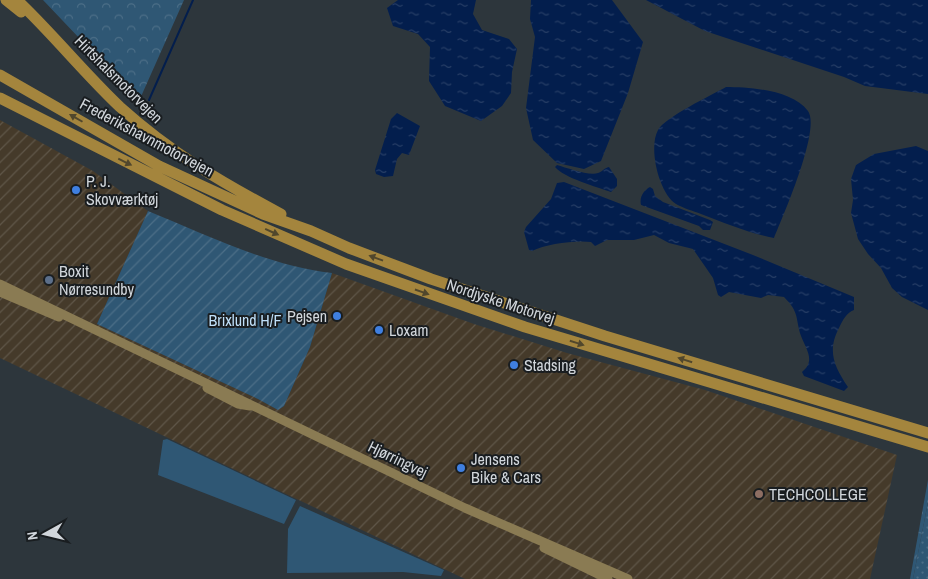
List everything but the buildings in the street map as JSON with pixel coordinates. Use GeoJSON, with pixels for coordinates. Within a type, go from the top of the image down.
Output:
{"type":"FeatureCollection","features":[{"type":"Feature","properties":{"kind":"highway"},"geometry":{"type":"LineString","coordinates":[[6,0],[92,78]]}},
{"type":"Feature","properties":{"kind":"highway","name":"Hirtshalsmotorvejen"},"geometry":{"type":"LineString","coordinates":[[17,0],[92,78],[144,128],[198,168],[311,231]]}},
{"type":"Feature","properties":{"kind":"highway","name":"Frederikshavnmotorvejen"},"geometry":{"type":"LineString","coordinates":[[0,75],[159,166],[263,214],[311,231]]}},
{"type":"Feature","properties":{"kind":"highway","name":"Frederikshavnmotorvejen"},"geometry":{"type":"LineString","coordinates":[[0,90],[81,141]]}},
{"type":"Feature","properties":{"kind":"highway"},"geometry":{"type":"LineString","coordinates":[[3,100],[81,141]]}},
{"type":"Feature","properties":{"kind":"highway","name":"Nordjyske Motorvej"},"geometry":{"type":"LineString","coordinates":[[81,141],[222,210],[346,264],[414,290],[582,344],[928,447]]}},
{"type":"Feature","properties":{"kind":"highway","name":"Nordjyske Motorvej"},"geometry":{"type":"LineString","coordinates":[[311,231],[413,272],[535,314],[928,433]]}},
{"type":"Feature","properties":{"kind":"highway"},"geometry":{"type":"LineString","coordinates":[[732,374],[928,426]]}},
{"type":"Feature","properties":{"kind":"highway"},"geometry":{"type":"LineString","coordinates":[[796,408],[859,434],[928,454]]}},
{"type":"Feature","properties":{"kind":"main road","name":"Hjørringvej"},"geometry":{"type":"LineString","coordinates":[[0,284],[186,374],[231,401],[256,407],[527,537],[628,579]]}},
{"type":"Feature","properties":{"kind":"main road","name":"Hjørringvej"},"geometry":{"type":"LineString","coordinates":[[0,292],[39,311],[88,327]]}},
{"type":"Feature","properties":{"kind":"main road","name":"Hjørringvej"},"geometry":{"type":"LineString","coordinates":[[527,537],[561,558],[608,579]]}},
{"type":"Feature","properties":{"kind":"shaded area"},"geometry":{"type":"Polygon","coordinates":[[[0,120],[93,171],[148,211],[97,324],[278,410],[284,406],[310,347],[332,273],[474,324],[567,353],[705,390],[897,455],[870,579],[465,579],[0,358],[0,120]]]}},
{"type":"Feature","properties":{"kind":"green space"},"geometry":{"type":"Polygon","coordinates":[[[43,0],[184,0],[139,101],[43,0]]]}},
{"type":"Feature","properties":{"kind":"green space","name":"Brixlund H/F"},"geometry":{"type":"Polygon","coordinates":[[[148,211],[262,257],[285,264],[332,273],[310,347],[284,406],[278,410],[97,324],[148,211]]]}},
{"type":"Feature","properties":{"kind":"green space"},"geometry":{"type":"Polygon","coordinates":[[[167,439],[296,500],[284,524],[158,475],[163,440],[167,439]]]}},
{"type":"Feature","properties":{"kind":"green space"},"geometry":{"type":"Polygon","coordinates":[[[928,480],[928,502],[913,579],[910,579],[928,480]]]}},
{"type":"Feature","properties":{"kind":"green space"},"geometry":{"type":"Polygon","coordinates":[[[928,502],[928,579],[913,579],[928,502]]]}},
{"type":"Feature","properties":{"kind":"green space"},"geometry":{"type":"Polygon","coordinates":[[[300,506],[444,570],[441,576],[403,572],[287,573],[288,529],[300,506]]]}},
{"type":"Feature","properties":{"kind":"water"},"geometry":{"type":"Polygon","coordinates":[[[398,0],[476,0],[473,14],[482,30],[509,39],[517,49],[512,72],[511,93],[502,106],[481,121],[445,106],[429,81],[430,47],[418,34],[393,26],[387,8],[398,0]]]}},
{"type":"Feature","properties":{"kind":"water"},"geometry":{"type":"Polygon","coordinates":[[[531,0],[612,0],[643,42],[628,93],[601,161],[584,169],[557,163],[533,140],[526,108],[535,37],[530,19],[531,0]]]}},
{"type":"Feature","properties":{"kind":"water"},"geometry":{"type":"Polygon","coordinates":[[[646,0],[928,0],[928,94],[865,86],[844,77],[705,31],[646,0]]]}},
{"type":"Feature","properties":{"kind":"water"},"geometry":{"type":"Polygon","coordinates":[[[726,87],[758,89],[781,94],[792,98],[808,111],[811,121],[805,153],[774,238],[737,228],[676,204],[670,198],[660,180],[654,148],[658,130],[679,113],[726,87]]]}},
{"type":"Feature","properties":{"kind":"water"},"geometry":{"type":"Polygon","coordinates":[[[397,113],[420,126],[409,155],[402,153],[397,159],[393,176],[384,177],[376,174],[375,170],[391,119],[397,113]]]}},
{"type":"Feature","properties":{"kind":"water"},"geometry":{"type":"Polygon","coordinates":[[[916,146],[928,151],[928,310],[902,297],[892,288],[881,268],[858,239],[851,213],[853,200],[851,179],[856,165],[874,154],[916,146]]]}},
{"type":"Feature","properties":{"kind":"water"},"geometry":{"type":"Polygon","coordinates":[[[557,165],[594,174],[609,167],[617,179],[617,186],[611,192],[590,185],[559,171],[555,167],[557,165]]]}},
{"type":"Feature","properties":{"kind":"water"},"geometry":{"type":"Polygon","coordinates":[[[564,182],[753,255],[854,297],[854,310],[842,322],[833,344],[836,365],[848,387],[844,391],[804,376],[802,372],[808,364],[809,355],[801,336],[793,307],[784,297],[768,295],[761,298],[729,292],[721,297],[718,295],[713,278],[693,249],[669,243],[654,235],[634,240],[607,240],[595,246],[591,242],[577,242],[561,243],[532,251],[529,250],[524,232],[526,227],[551,199],[557,183],[564,182]]]}},
{"type":"Feature","properties":{"kind":"water"},"geometry":{"type":"Polygon","coordinates":[[[650,187],[653,189],[655,196],[663,202],[713,222],[710,230],[703,230],[699,226],[641,205],[642,194],[650,187]]]}},
{"type":"Feature","properties":{"kind":"waterway"},"geometry":{"type":"LineString","coordinates":[[149,100],[193,0]]}},
{"type":"Feature","properties":{"kind":"waterway"},"geometry":{"type":"LineString","coordinates":[[143,116],[145,111]]}},
{"type":"Feature","properties":{"kind":"place","name":"P. J. Skovværktøj"},"geometry":{"type":"Point","coordinates":[76,190]}},
{"type":"Feature","properties":{"kind":"place","name":"Boxit Nørresundby"},"geometry":{"type":"Point","coordinates":[49,280]}},
{"type":"Feature","properties":{"kind":"place","name":"Pejsen"},"geometry":{"type":"Point","coordinates":[337,316]}},
{"type":"Feature","properties":{"kind":"place","name":"Loxam"},"geometry":{"type":"Point","coordinates":[379,330]}},
{"type":"Feature","properties":{"kind":"place","name":"Stadsing"},"geometry":{"type":"Point","coordinates":[514,365]}},
{"type":"Feature","properties":{"kind":"place","name":"Jensens Bike & Cars"},"geometry":{"type":"Point","coordinates":[461,468]}},
{"type":"Feature","properties":{"kind":"place","name":"TECHCOLLEGE"},"geometry":{"type":"Point","coordinates":[759,494]}}]}
